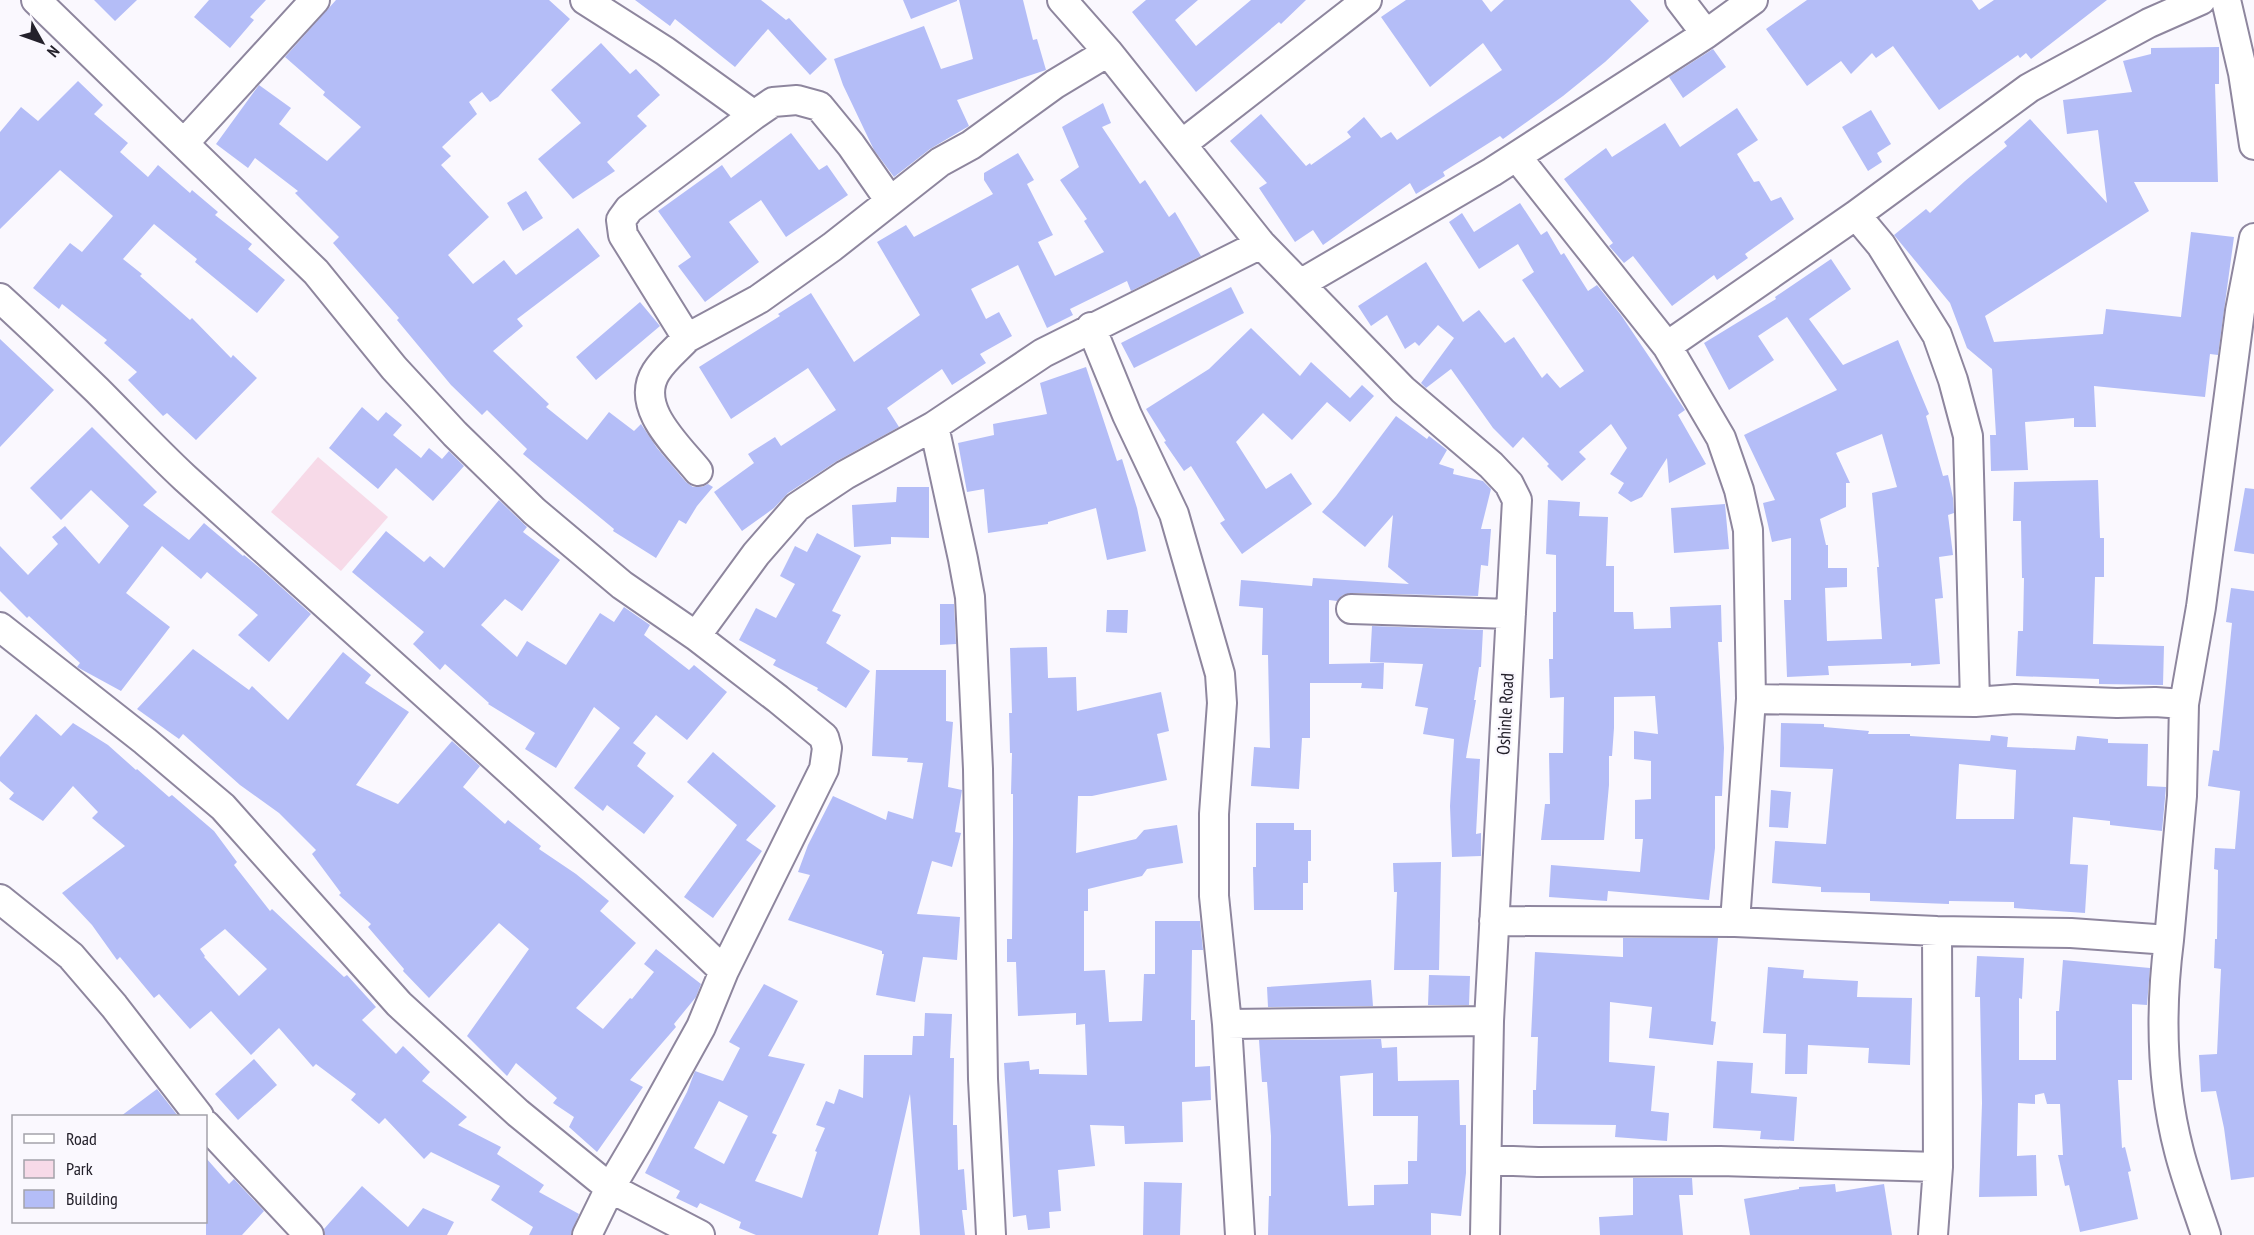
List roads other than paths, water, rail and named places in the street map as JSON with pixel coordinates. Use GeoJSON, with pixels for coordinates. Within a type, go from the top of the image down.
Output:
{"type":"FeatureCollection","features":[{"type":"Feature","properties":{"kind":"street"},"geometry":{"type":"LineString","coordinates":[[36,0],[185,142],[247,207],[316,272],[394,368],[455,434],[534,511],[622,585],[696,636],[824,737],[828,748],[824,769],[724,971],[701,1027],[610,1188],[587,1235]]}},
{"type":"Feature","properties":{"kind":"street"},"geometry":{"type":"LineString","coordinates":[[185,142],[315,0]]}},
{"type":"Feature","properties":{"kind":"street"},"geometry":{"type":"LineString","coordinates":[[585,0],[665,51],[754,114]]}},
{"type":"Feature","properties":{"kind":"street","name":"Oshinle Road"},"geometry":{"type":"LineString","coordinates":[[1062,0],[1108,52],[1261,244],[1403,390],[1491,465],[1509,484],[1517,501],[1489,1022],[1485,1235]]}},
{"type":"Feature","properties":{"kind":"street"},"geometry":{"type":"LineString","coordinates":[[1182,144],[1367,0]]}},
{"type":"Feature","properties":{"kind":"street"},"geometry":{"type":"LineString","coordinates":[[1680,0],[1706,34]]}},
{"type":"Feature","properties":{"kind":"street"},"geometry":{"type":"LineString","coordinates":[[1300,284],[1517,157],[1706,34],[1753,0]]}},
{"type":"Feature","properties":{"kind":"street"},"geometry":{"type":"LineString","coordinates":[[1667,346],[1856,214],[2029,88],[2149,23],[2201,0]]}},
{"type":"Feature","properties":{"kind":"street"},"geometry":{"type":"LineString","coordinates":[[2226,0],[2248,72],[2254,146]]}},
{"type":"Feature","properties":{"kind":"street"},"geometry":{"type":"LineString","coordinates":[[698,471],[659,423],[648,397],[656,372],[687,338],[759,299],[832,247],[939,162],[971,145],[1055,84],[1108,52]]}},
{"type":"Feature","properties":{"kind":"street"},"geometry":{"type":"LineString","coordinates":[[687,338],[623,235],[621,220],[629,209],[754,114],[773,102],[797,100],[819,106],[851,145],[890,201]]}},
{"type":"Feature","properties":{"kind":"street"},"geometry":{"type":"LineString","coordinates":[[1517,157],[1667,346],[1722,438],[1739,490],[1748,530],[1751,699],[1735,922]]}},
{"type":"Feature","properties":{"kind":"street"},"geometry":{"type":"LineString","coordinates":[[1856,214],[1881,245],[1937,335],[1953,380],[1968,436],[1975,702]]}},
{"type":"Feature","properties":{"kind":"street"},"geometry":{"type":"LineString","coordinates":[[2206,1235],[2179,1152],[2163,1062],[2164,981],[2181,807],[2184,704],[2201,607],[2240,311],[2254,237]]}},
{"type":"Feature","properties":{"kind":"street"},"geometry":{"type":"LineString","coordinates":[[696,636],[756,554],[797,507],[845,475],[934,426],[1043,352],[1261,244]]}},
{"type":"Feature","properties":{"kind":"street"},"geometry":{"type":"LineString","coordinates":[[0,298],[184,476],[636,886],[724,971]]}},
{"type":"Feature","properties":{"kind":"street"},"geometry":{"type":"LineString","coordinates":[[1092,327],[1127,415],[1174,514],[1221,674],[1222,703],[1214,814],[1214,896],[1227,1024],[1240,1235]]}},
{"type":"Feature","properties":{"kind":"street"},"geometry":{"type":"LineString","coordinates":[[934,426],[970,597],[978,769],[983,1079],[991,1235]]}},
{"type":"Feature","properties":{"kind":"street"},"geometry":{"type":"LineString","coordinates":[[1351,609],[1511,614]]}},
{"type":"Feature","properties":{"kind":"street"},"geometry":{"type":"LineString","coordinates":[[0,627],[145,741],[223,807],[399,1004],[518,1113],[610,1188],[700,1235]]}},
{"type":"Feature","properties":{"kind":"street"},"geometry":{"type":"LineString","coordinates":[[1751,699],[1975,702],[2015,699],[2184,704]]}},
{"type":"Feature","properties":{"kind":"street"},"geometry":{"type":"LineString","coordinates":[[0,899],[71,956],[114,1006],[198,1115]]}},
{"type":"Feature","properties":{"kind":"street"},"geometry":{"type":"LineString","coordinates":[[1494,921],[1735,922],[1937,931],[2071,933],[2169,940]]}},
{"type":"Feature","properties":{"kind":"street"},"geometry":{"type":"LineString","coordinates":[[1933,1235],[1938,1167],[1937,931]]}},
{"type":"Feature","properties":{"kind":"street"},"geometry":{"type":"LineString","coordinates":[[1227,1024],[1489,1022]]}},
{"type":"Feature","properties":{"kind":"street"},"geometry":{"type":"LineString","coordinates":[[207,1126],[309,1235]]}},
{"type":"Feature","properties":{"kind":"street"},"geometry":{"type":"LineString","coordinates":[[1486,1160],[1720,1161],[1938,1167]]}}]}
